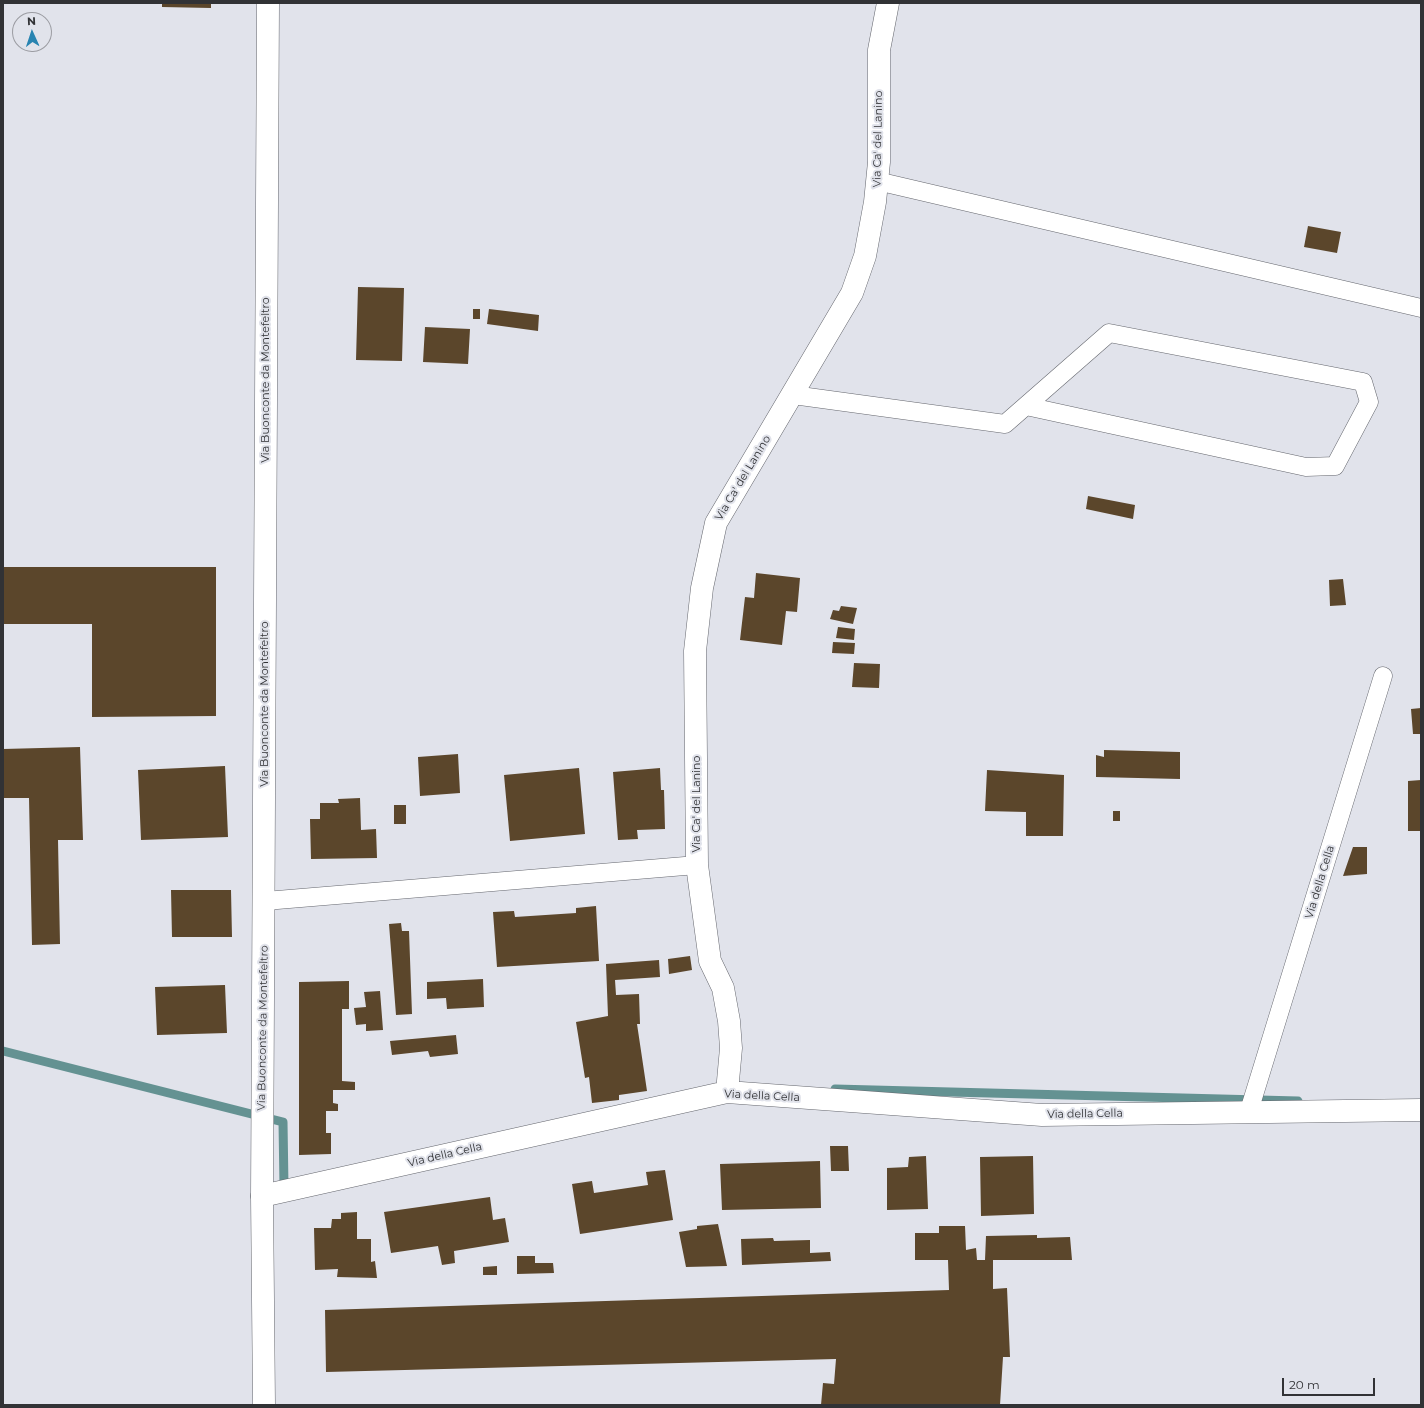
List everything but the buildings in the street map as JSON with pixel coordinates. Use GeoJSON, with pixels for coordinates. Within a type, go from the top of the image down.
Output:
{"type":"FeatureCollection","features":[{"type":"Feature","properties":{"kind":"street","name":"Via Buonconte da Montefeltro"},"geometry":{"type":"LineString","coordinates":[[264,1405],[262,1196],[265,901],[268,3]]}},
{"type":"Feature","properties":{"kind":"street","name":"Via Ca' del Lanino"},"geometry":{"type":"LineString","coordinates":[[727,1092],[731,1048],[729,1021],[723,988],[710,961],[697,865],[696,651],[702,588],[716,523],[852,293],[865,256],[876,202],[879,162],[879,50],[888,3]]}},
{"type":"Feature","properties":{"kind":"street","name":"Via della Cella"},"geometry":{"type":"LineString","coordinates":[[262,1196],[727,1092],[1042,1115],[1249,1111],[1421,1110]]}},
{"type":"Feature","properties":{"kind":"lane"},"geometry":{"type":"LineString","coordinates":[[877,181],[1421,308]]}},
{"type":"Feature","properties":{"kind":"lane"},"geometry":{"type":"LineString","coordinates":[[793,394],[1005,424],[1109,333],[1363,382],[1369,402],[1335,466],[1306,467],[1026,406]]}},
{"type":"Feature","properties":{"kind":"lane","name":"Via della Cella"},"geometry":{"type":"LineString","coordinates":[[1249,1111],[1383,676]]}},
{"type":"Feature","properties":{"kind":"lane"},"geometry":{"type":"LineString","coordinates":[[265,901],[697,865]]}},
{"type":"Feature","properties":{"kind":"waterway"},"geometry":{"type":"LineString","coordinates":[[3,1051],[283,1122],[284,1187],[289,1186]]}},
{"type":"Feature","properties":{"kind":"waterway"},"geometry":{"type":"LineString","coordinates":[[835,1089],[1298,1101]]}}]}
